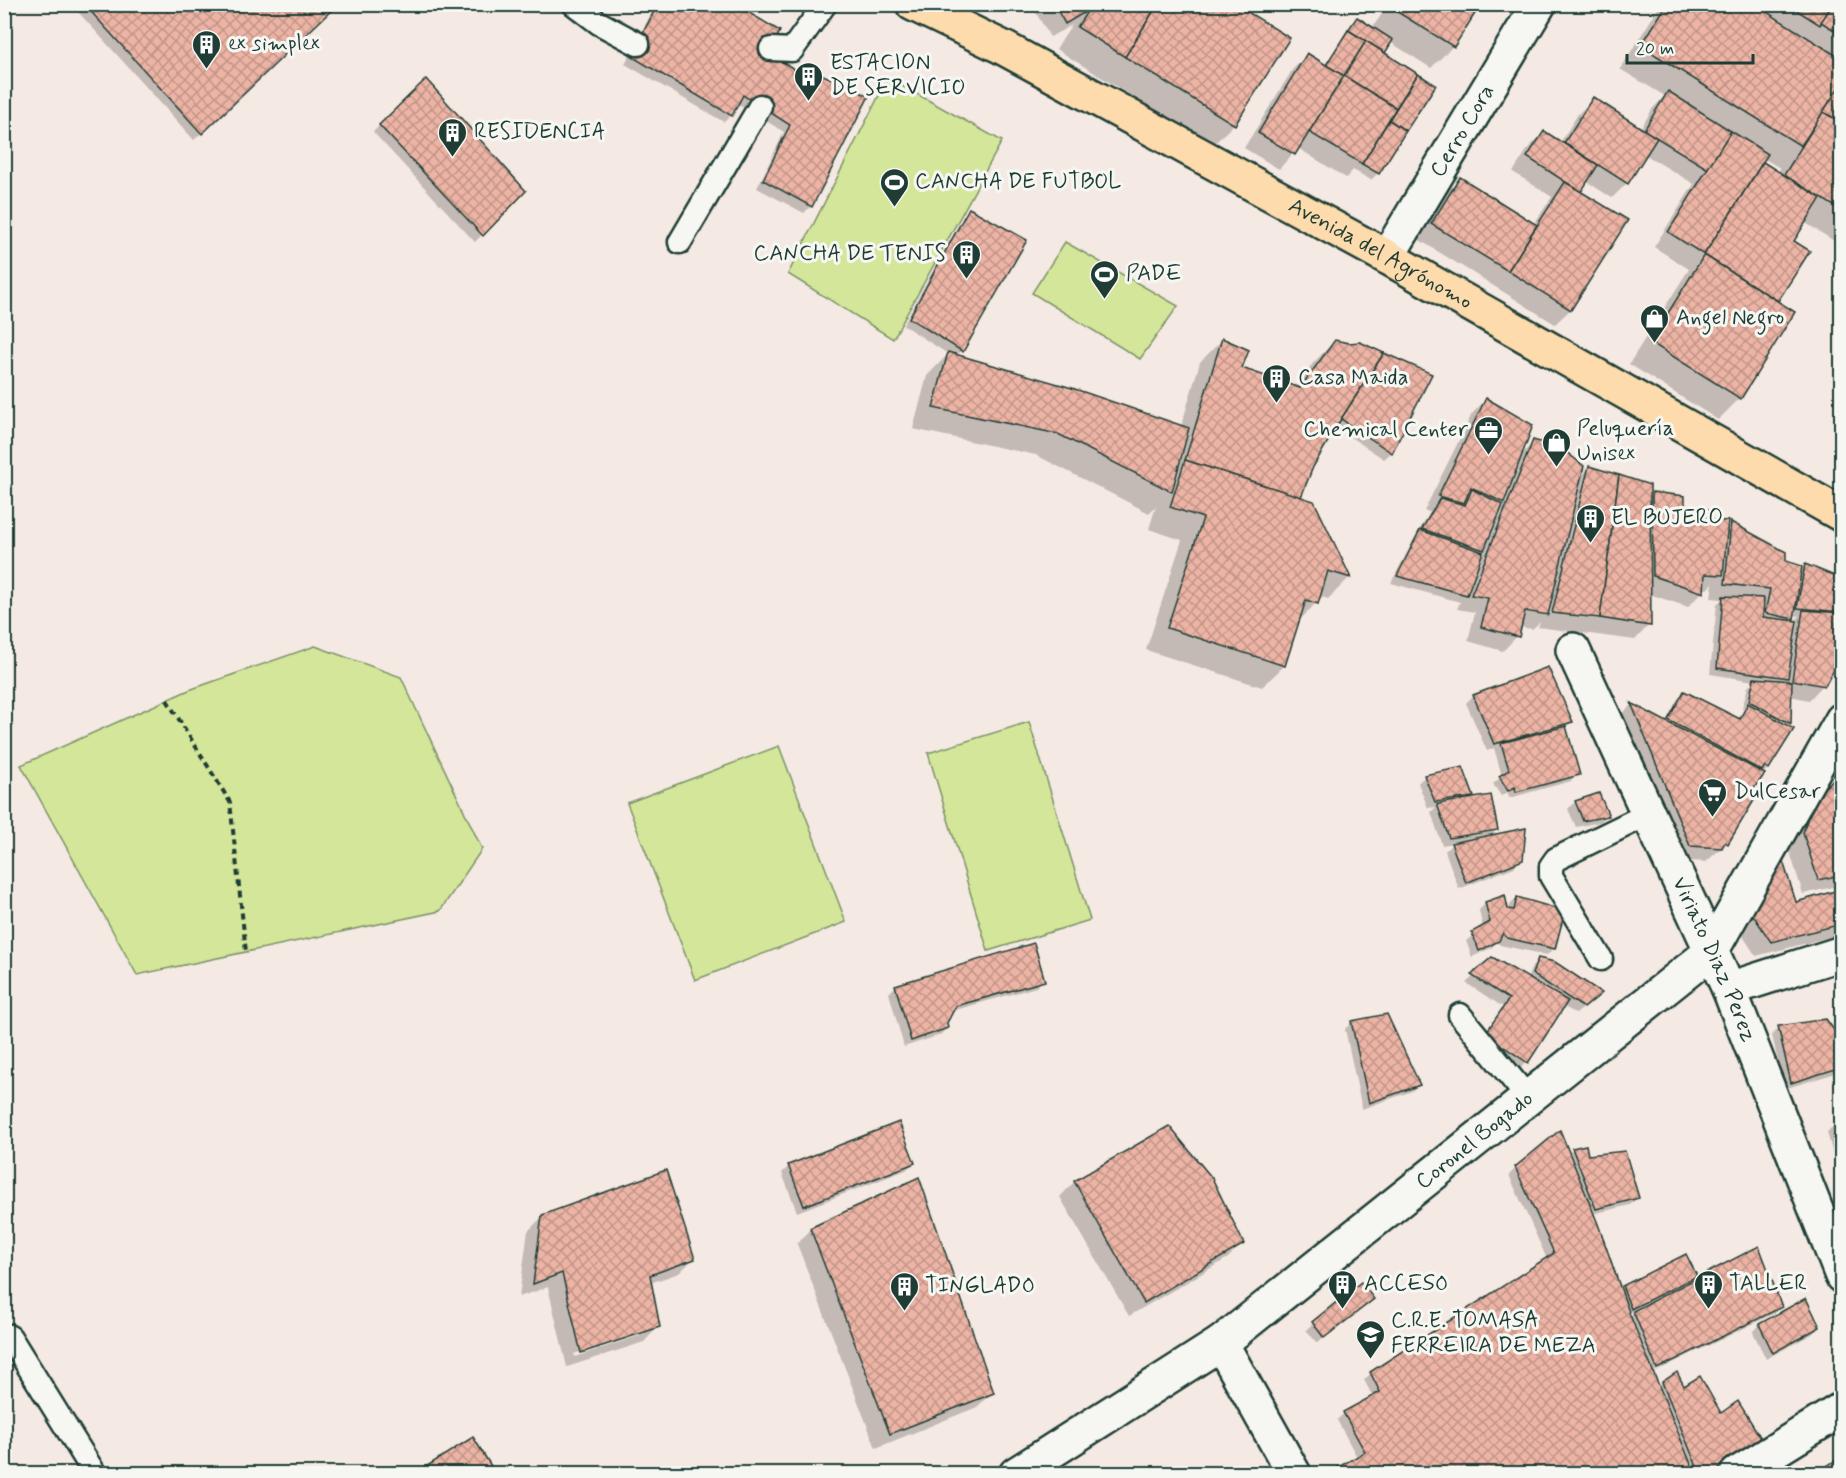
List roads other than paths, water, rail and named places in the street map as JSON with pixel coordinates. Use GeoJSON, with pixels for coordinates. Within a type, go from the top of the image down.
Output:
{"type":"FeatureCollection","features":[{"type":"Feature","properties":{"kind":"highway","name":"Avenida del Agrónomo"},"geometry":{"type":"LineString","coordinates":[[913,4],[1002,47],[1387,257],[1842,515]]}},
{"type":"Feature","properties":{"kind":"street","name":"Cerro Cora"},"geometry":{"type":"LineString","coordinates":[[1387,257],[1539,4]]}},
{"type":"Feature","properties":{"kind":"street","name":"Viriato Diaz Perez"},"geometry":{"type":"LineString","coordinates":[[1573,650],[1729,989],[1842,1276]]}},
{"type":"Feature","properties":{"kind":"street","name":"Coronel Bogado"},"geometry":{"type":"LineString","coordinates":[[1016,1473],[1221,1343],[1711,952],[1842,720]]}},
{"type":"Feature","properties":{"kind":"street"},"geometry":{"type":"LineString","coordinates":[[1729,989],[1842,953]]}},
{"type":"Feature","properties":{"kind":"street"},"geometry":{"type":"LineString","coordinates":[[1221,1343],[1294,1473]]}},
{"type":"Feature","properties":{"kind":"street"},"geometry":{"type":"LineString","coordinates":[[1737,1473],[1842,1409]]}},
{"type":"Feature","properties":{"kind":"lane"},"geometry":{"type":"LineString","coordinates":[[574,4],[599,23],[638,44]]}},
{"type":"Feature","properties":{"kind":"lane"},"geometry":{"type":"LineString","coordinates":[[782,54],[825,4]]}},
{"type":"Feature","properties":{"kind":"lane"},"geometry":{"type":"LineString","coordinates":[[680,242],[760,106]]}},
{"type":"Feature","properties":{"kind":"lane"},"geometry":{"type":"LineString","coordinates":[[1601,959],[1551,876],[1551,866],[1556,858],[1648,814]]}},
{"type":"Feature","properties":{"kind":"lane"},"geometry":{"type":"LineString","coordinates":[[1460,1015],[1528,1098]]}},
{"type":"Feature","properties":{"kind":"lane"},"geometry":{"type":"LineString","coordinates":[[4,1334],[10,1337],[95,1473]]}},
{"type":"Feature","properties":{"kind":"place","name":"ex simplex"},"geometry":{"type":"Point","coordinates":[207,70]}},
{"type":"Feature","properties":{"kind":"place","name":"ESTACION DE SERVICIO"},"geometry":{"type":"Point","coordinates":[809,102]}},
{"type":"Feature","properties":{"kind":"place","name":"RESIDENCIA"},"geometry":{"type":"Point","coordinates":[453,158]}},
{"type":"Feature","properties":{"kind":"place","name":"CANCHA DE FUTBOL"},"geometry":{"type":"Point","coordinates":[894,208]}},
{"type":"Feature","properties":{"kind":"place","name":"CANCHA DE TENIS"},"geometry":{"type":"Point","coordinates":[967,280]}},
{"type":"Feature","properties":{"kind":"place","name":"PADE"},"geometry":{"type":"Point","coordinates":[1105,300]}},
{"type":"Feature","properties":{"kind":"place","name":"Angel Negro"},"geometry":{"type":"Point","coordinates":[1655,344]}},
{"type":"Feature","properties":{"kind":"place","name":"Casa Maida"},"geometry":{"type":"Point","coordinates":[1277,404]}},
{"type":"Feature","properties":{"kind":"place","name":"Chemical Center"},"geometry":{"type":"Point","coordinates":[1489,456]}},
{"type":"Feature","properties":{"kind":"place","name":"Peluquería Unisex"},"geometry":{"type":"Point","coordinates":[1556,468]}},
{"type":"Feature","properties":{"kind":"place","name":"EL BUJERO"},"geometry":{"type":"Point","coordinates":[1590,544]}},
{"type":"Feature","properties":{"kind":"place","name":"DulCesar"},"geometry":{"type":"Point","coordinates":[1713,818]}},
{"type":"Feature","properties":{"kind":"place","name":"ACCESO"},"geometry":{"type":"Point","coordinates":[1343,1310]}},
{"type":"Feature","properties":{"kind":"place","name":"TALLER"},"geometry":{"type":"Point","coordinates":[1708,1310]}},
{"type":"Feature","properties":{"kind":"place","name":"TINGLADO"},"geometry":{"type":"Point","coordinates":[904,1312]}},
{"type":"Feature","properties":{"kind":"place","name":"C.R.E. TOMASA FERREIRA DE MEZA"},"geometry":{"type":"Point","coordinates":[1370,1360]}}]}
